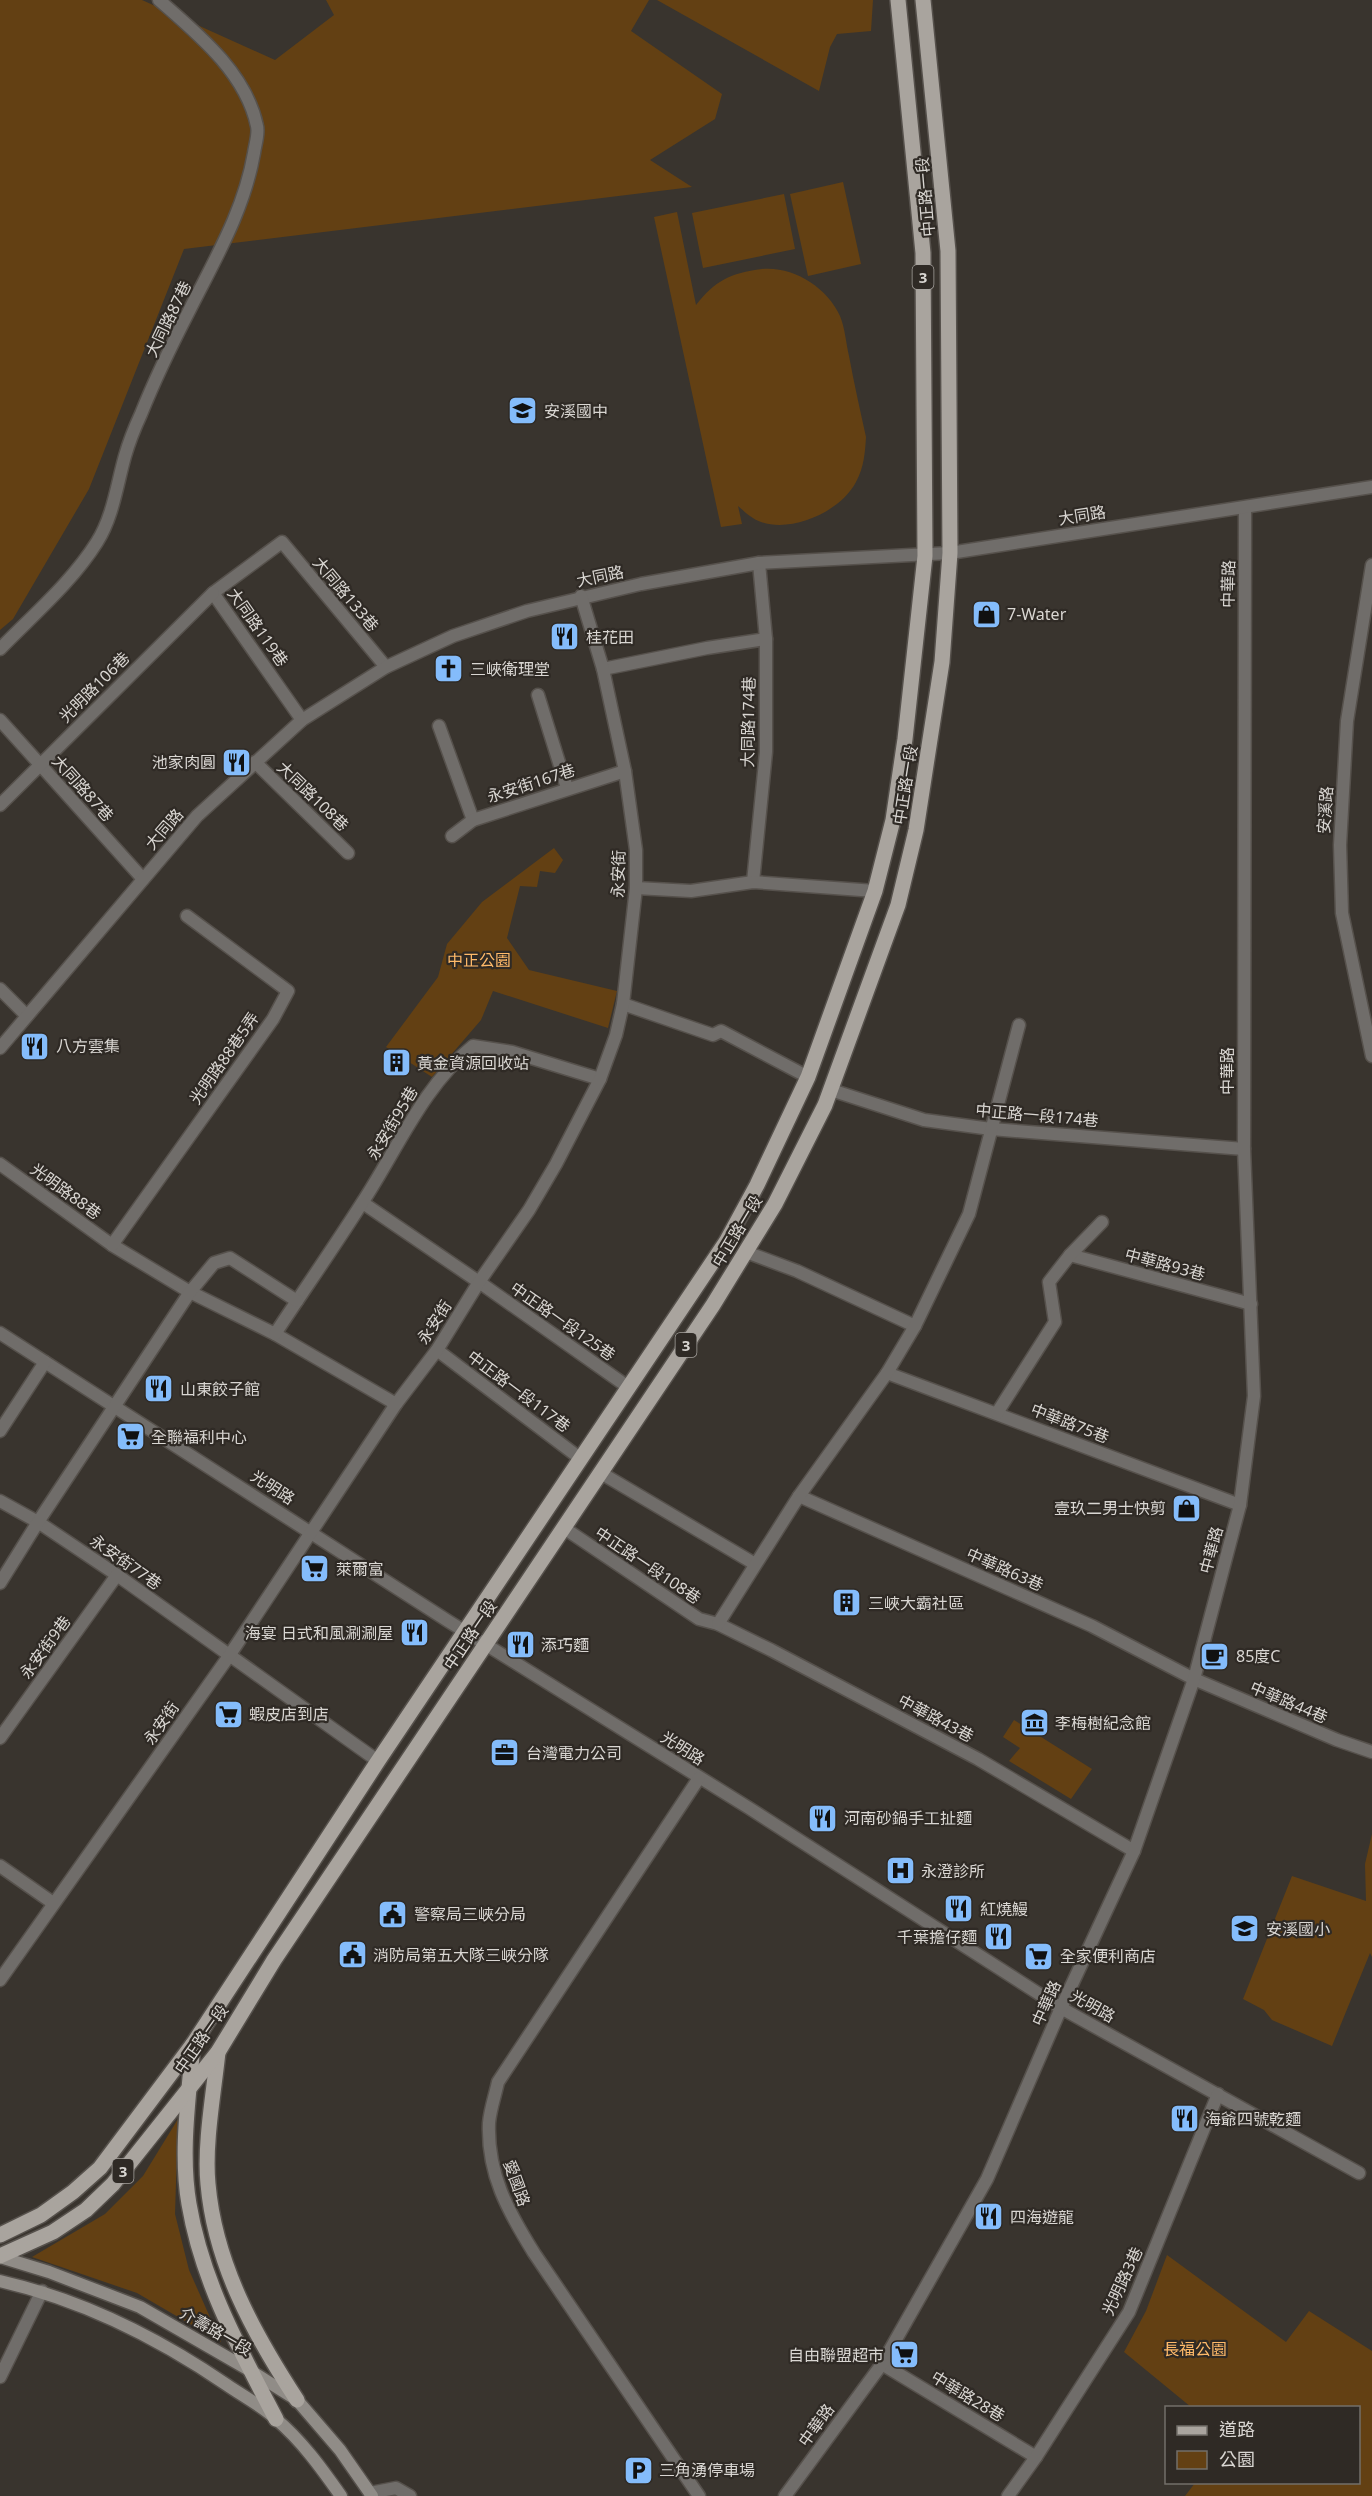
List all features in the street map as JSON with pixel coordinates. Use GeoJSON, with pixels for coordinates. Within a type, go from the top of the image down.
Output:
{"type":"FeatureCollection","features":[{"type":"Feature","properties":{"kind":"main road","name":"中正路一段"},"geometry":{"type":"LineString","coordinates":[[0,2235],[41,2215],[73,2192],[100,2168],[193,2044],[378,1761],[726,1242],[758,1185],[808,1077],[874,891],[893,820],[905,740],[926,556],[923,253],[898,0]]}},
{"type":"Feature","properties":{"kind":"main road","name":"中正路一段"},"geometry":{"type":"LineString","coordinates":[[0,2257],[53,2232],[86,2210],[113,2184],[218,2052],[274,1960],[601,1473],[746,1252],[775,1204],[831,1090],[898,905],[916,830],[942,662],[950,553],[948,251],[923,0]]}},
{"type":"Feature","properties":{"kind":"main road"},"geometry":{"type":"LineString","coordinates":[[341,1817],[361,1830]]}},
{"type":"Feature","properties":{"kind":"main road"},"geometry":{"type":"LineString","coordinates":[[193,2044],[187,2137],[189,2202],[199,2252],[224,2319],[276,2419]]}},
{"type":"Feature","properties":{"kind":"main road"},"geometry":{"type":"LineString","coordinates":[[218,2052],[208,2182],[217,2239],[248,2319],[262,2346],[297,2400]]}},
{"type":"Feature","properties":{"kind":"main road","name":"介壽路一段"},"geometry":{"type":"LineString","coordinates":[[0,2257],[50,2272],[140,2307],[297,2400],[340,2450],[371,2495]]}},
{"type":"Feature","properties":{"kind":"main road"},"geometry":{"type":"LineString","coordinates":[[0,2281],[42,2290],[88,2307],[189,2359],[276,2419],[317,2462],[341,2496]]}},
{"type":"Feature","properties":{"kind":"street","name":"大同路87巷"},"geometry":{"type":"LineString","coordinates":[[0,649],[83,562],[99,539],[113,503],[126,453],[142,412],[242,204],[251,170],[258,129],[249,100],[227,66],[200,36],[159,0]]}},
{"type":"Feature","properties":{"kind":"street","name":"大同路"},"geometry":{"type":"LineString","coordinates":[[0,1048],[197,816],[255,762],[302,720],[386,667],[453,636],[581,596],[759,563],[926,556],[1245,509],[1372,487]]}},
{"type":"Feature","properties":{"kind":"street","name":"中華路"},"geometry":{"type":"LineString","coordinates":[[785,2496],[882,2364],[987,2179],[1061,2007],[1134,1851],[1194,1679],[1240,1505],[1254,1396],[1244,1149],[1245,509]]}},
{"type":"Feature","properties":{"kind":"street","name":"大同路119巷"},"geometry":{"type":"LineString","coordinates":[[282,542],[213,593],[302,720]]}},
{"type":"Feature","properties":{"kind":"street","name":"大同路133巷"},"geometry":{"type":"LineString","coordinates":[[282,542],[386,667]]}},
{"type":"Feature","properties":{"kind":"street","name":"大同路174巷"},"geometry":{"type":"LineString","coordinates":[[753,882],[766,752],[766,639],[759,563]]}},
{"type":"Feature","properties":{"kind":"street","name":"安溪路"},"geometry":{"type":"LineString","coordinates":[[1372,564],[1347,721],[1340,844],[1342,913],[1372,1056]]}},
{"type":"Feature","properties":{"kind":"street","name":"光明路106巷"},"geometry":{"type":"LineString","coordinates":[[0,805],[213,593]]}},
{"type":"Feature","properties":{"kind":"street","name":"永安街"},"geometry":{"type":"LineString","coordinates":[[0,1980],[229,1656],[396,1404],[437,1350],[479,1282],[534,1201],[600,1079],[616,1035],[623,1004],[636,888],[636,850],[625,771],[603,669],[581,596]]}},
{"type":"Feature","properties":{"kind":"street"},"geometry":{"type":"LineString","coordinates":[[603,669],[707,648],[766,639]]}},
{"type":"Feature","properties":{"kind":"street"},"geometry":{"type":"LineString","coordinates":[[538,695],[567,788]]}},
{"type":"Feature","properties":{"kind":"street","name":"大同路87巷"},"geometry":{"type":"LineString","coordinates":[[0,720],[142,879]]}},
{"type":"Feature","properties":{"kind":"street"},"geometry":{"type":"LineString","coordinates":[[439,726],[473,820]]}},
{"type":"Feature","properties":{"kind":"street","name":"大同路108巷"},"geometry":{"type":"LineString","coordinates":[[255,762],[348,853]]}},
{"type":"Feature","properties":{"kind":"street","name":"永安街167巷"},"geometry":{"type":"LineString","coordinates":[[452,836],[473,820],[625,771]]}},
{"type":"Feature","properties":{"kind":"street"},"geometry":{"type":"LineString","coordinates":[[636,888],[691,891],[753,882],[874,891]]}},
{"type":"Feature","properties":{"kind":"street","name":"光明路88巷5弄"},"geometry":{"type":"LineString","coordinates":[[112,1245],[273,1019],[288,991],[187,916]]}},
{"type":"Feature","properties":{"kind":"street"},"geometry":{"type":"LineString","coordinates":[[0,989],[27,1016]]}},
{"type":"Feature","properties":{"kind":"street"},"geometry":{"type":"LineString","coordinates":[[623,1004],[713,1035],[721,1031],[808,1077]]}},
{"type":"Feature","properties":{"kind":"street"},"geometry":{"type":"LineString","coordinates":[[718,1623],[799,1496],[887,1373],[915,1326],[969,1214],[1019,1025]]}},
{"type":"Feature","properties":{"kind":"street","name":"永安街95巷"},"geometry":{"type":"LineString","coordinates":[[275,1334],[363,1203],[430,1093],[452,1063],[473,1046],[512,1052],[600,1079]]}},
{"type":"Feature","properties":{"kind":"street","name":"中正路一段174巷"},"geometry":{"type":"LineString","coordinates":[[831,1090],[924,1120],[991,1129],[1244,1149]]}},
{"type":"Feature","properties":{"kind":"street","name":"光明路88巷"},"geometry":{"type":"LineString","coordinates":[[0,1164],[112,1245]]}},
{"type":"Feature","properties":{"kind":"street","name":"中正路一段125巷"},"geometry":{"type":"LineString","coordinates":[[363,1203],[628,1388]]}},
{"type":"Feature","properties":{"kind":"street"},"geometry":{"type":"LineString","coordinates":[[997,1413],[1055,1322],[1050,1282],[1070,1255],[1102,1222]]}},
{"type":"Feature","properties":{"kind":"street"},"geometry":{"type":"LineString","coordinates":[[112,1245],[190,1292],[275,1334],[396,1404]]}},
{"type":"Feature","properties":{"kind":"street"},"geometry":{"type":"LineString","coordinates":[[746,1252],[797,1271],[915,1326]]}},
{"type":"Feature","properties":{"kind":"street","name":"中華路93巷"},"geometry":{"type":"LineString","coordinates":[[1070,1255],[1251,1305]]}},
{"type":"Feature","properties":{"kind":"street"},"geometry":{"type":"LineString","coordinates":[[0,1583],[190,1292],[214,1263],[230,1258],[297,1300]]}},
{"type":"Feature","properties":{"kind":"street","name":"光明路"},"geometry":{"type":"LineString","coordinates":[[0,1333],[466,1632],[749,1808],[1061,2007],[1359,2173]]}},
{"type":"Feature","properties":{"kind":"street","name":"中正路一段117巷"},"geometry":{"type":"LineString","coordinates":[[437,1350],[581,1458]]}},
{"type":"Feature","properties":{"kind":"street"},"geometry":{"type":"LineString","coordinates":[[0,1431],[45,1362]]}},
{"type":"Feature","properties":{"kind":"street","name":"中華路75巷"},"geometry":{"type":"LineString","coordinates":[[887,1373],[1240,1505]]}},
{"type":"Feature","properties":{"kind":"street"},"geometry":{"type":"LineString","coordinates":[[601,1473],[755,1564]]}},
{"type":"Feature","properties":{"kind":"street","name":"中華路63巷"},"geometry":{"type":"LineString","coordinates":[[799,1496],[1092,1626],[1194,1679]]}},
{"type":"Feature","properties":{"kind":"street","name":"永安街77巷"},"geometry":{"type":"LineString","coordinates":[[0,1501],[38,1522],[117,1575],[378,1761]]}},
{"type":"Feature","properties":{"kind":"street","name":"中正路一段108巷"},"geometry":{"type":"LineString","coordinates":[[564,1528],[699,1619],[718,1623]]}},
{"type":"Feature","properties":{"kind":"street","name":"永安街9巷"},"geometry":{"type":"LineString","coordinates":[[0,1737],[117,1575]]}},
{"type":"Feature","properties":{"kind":"street","name":"中華路43巷"},"geometry":{"type":"LineString","coordinates":[[718,1623],[978,1759],[1134,1851]]}},
{"type":"Feature","properties":{"kind":"street","name":"中華路44巷"},"geometry":{"type":"LineString","coordinates":[[1194,1679],[1337,1740],[1372,1752]]}},
{"type":"Feature","properties":{"kind":"street","name":"愛國路"},"geometry":{"type":"LineString","coordinates":[[699,1778],[498,2082],[489,2121],[491,2163],[509,2212],[534,2253],[699,2496]]}},
{"type":"Feature","properties":{"kind":"street"},"geometry":{"type":"LineString","coordinates":[[0,1866],[53,1903]]}},
{"type":"Feature","properties":{"kind":"street","name":"光明路3巷"},"geometry":{"type":"LineString","coordinates":[[1008,2496],[1036,2457],[1129,2312],[1218,2094]]}},
{"type":"Feature","properties":{"kind":"street"},"geometry":{"type":"LineString","coordinates":[[0,2377],[42,2290]]}},
{"type":"Feature","properties":{"kind":"street","name":"中華路28巷"},"geometry":{"type":"LineString","coordinates":[[882,2364],[1036,2457]]}},
{"type":"Feature","properties":{"kind":"street"},"geometry":{"type":"LineString","coordinates":[[371,2495],[396,2488],[410,2496]]}},
{"type":"Feature","properties":{"kind":"green space"},"geometry":{"type":"Polygon","coordinates":[[[0,0],[142,0],[275,60],[334,15],[326,0],[649,0],[631,31],[722,94],[715,119],[650,160],[692,187],[184,249],[89,489],[13,619],[0,630],[0,0]]]}},
{"type":"Feature","properties":{"kind":"green space"},"geometry":{"type":"Polygon","coordinates":[[[657,0],[873,0],[871,31],[837,34],[830,47],[819,91],[657,0]]]}},
{"type":"Feature","properties":{"kind":"green space"},"geometry":{"type":"Polygon","coordinates":[[[843,182],[861,264],[808,276],[790,194],[843,182]]]}},
{"type":"Feature","properties":{"kind":"green space"},"geometry":{"type":"Polygon","coordinates":[[[784,194],[795,249],[703,268],[692,213],[784,194]]]}},
{"type":"Feature","properties":{"kind":"green space"},"geometry":{"type":"Polygon","coordinates":[[[677,212],[696,305],[717,284],[732,276],[762,269],[774,269],[797,275],[818,288],[827,296],[840,316],[866,437],[865,454],[859,476],[849,492],[839,502],[815,517],[801,522],[774,525],[755,519],[738,506],[742,524],[721,527],[654,217],[677,212]]]}},
{"type":"Feature","properties":{"kind":"green space","name":"中正公園"},"geometry":{"type":"Polygon","coordinates":[[[554,848],[563,860],[555,873],[540,871],[537,887],[520,886],[507,938],[529,970],[617,991],[608,1028],[493,991],[481,1020],[432,1077],[386,1047],[438,977],[447,944],[482,902],[554,848]]]}},
{"type":"Feature","properties":{"kind":"green space"},"geometry":{"type":"Polygon","coordinates":[[[1014,1720],[1092,1769],[1071,1799],[1009,1761],[1020,1748],[1003,1737],[1014,1720]]]}},
{"type":"Feature","properties":{"kind":"green space"},"geometry":{"type":"Polygon","coordinates":[[[1372,1834],[1372,1957],[1370,1953],[1332,2046],[1272,2020],[1264,2010],[1243,1999],[1292,1876],[1366,1901],[1365,1864],[1372,1834]]]}},
{"type":"Feature","properties":{"kind":"green space"},"geometry":{"type":"Polygon","coordinates":[[[178,2119],[175,2214],[189,2270],[221,2342],[137,2293],[32,2257],[105,2214],[143,2176],[178,2119]]]}},
{"type":"Feature","properties":{"kind":"green space","name":"長福公園"},"geometry":{"type":"Polygon","coordinates":[[[1167,2255],[1286,2342],[1309,2311],[1372,2351],[1372,2496],[1185,2496],[1194,2484],[1360,2484],[1360,2406],[1190,2406],[1124,2352],[1146,2311],[1167,2255]]]}},
{"type":"Feature","properties":{"kind":"place","name":"安溪國中"},"geometry":{"type":"Point","coordinates":[523,411]}},
{"type":"Feature","properties":{"kind":"place","name":"7-Water"},"geometry":{"type":"Point","coordinates":[986,614]}},
{"type":"Feature","properties":{"kind":"place","name":"桂花田"},"geometry":{"type":"Point","coordinates":[565,637]}},
{"type":"Feature","properties":{"kind":"place","name":"三峽衛理堂"},"geometry":{"type":"Point","coordinates":[449,669]}},
{"type":"Feature","properties":{"kind":"place","name":"池家肉圓"},"geometry":{"type":"Point","coordinates":[237,762]}},
{"type":"Feature","properties":{"kind":"place","name":"八方雲集"},"geometry":{"type":"Point","coordinates":[35,1046]}},
{"type":"Feature","properties":{"kind":"place","name":"黃金資源回收站"},"geometry":{"type":"Point","coordinates":[396,1063]}},
{"type":"Feature","properties":{"kind":"place","name":"山東餃子館"},"geometry":{"type":"Point","coordinates":[159,1389]}},
{"type":"Feature","properties":{"kind":"place","name":"全聯福利中心"},"geometry":{"type":"Point","coordinates":[130,1437]}},
{"type":"Feature","properties":{"kind":"place","name":"壹玖二男士快剪"},"geometry":{"type":"Point","coordinates":[1187,1508]}},
{"type":"Feature","properties":{"kind":"place","name":"萊爾富"},"geometry":{"type":"Point","coordinates":[315,1569]}},
{"type":"Feature","properties":{"kind":"place","name":"三峽大霸社區"},"geometry":{"type":"Point","coordinates":[847,1603]}},
{"type":"Feature","properties":{"kind":"place","name":"海宴 日式和風涮涮屋"},"geometry":{"type":"Point","coordinates":[414,1633]}},
{"type":"Feature","properties":{"kind":"place","name":"添巧麵"},"geometry":{"type":"Point","coordinates":[520,1645]}},
{"type":"Feature","properties":{"kind":"place","name":"85度C"},"geometry":{"type":"Point","coordinates":[1215,1656]}},
{"type":"Feature","properties":{"kind":"place","name":"蝦皮店到店"},"geometry":{"type":"Point","coordinates":[228,1714]}},
{"type":"Feature","properties":{"kind":"place","name":"李梅樹紀念館"},"geometry":{"type":"Point","coordinates":[1034,1723]}},
{"type":"Feature","properties":{"kind":"place","name":"台灣電力公司"},"geometry":{"type":"Point","coordinates":[505,1753]}},
{"type":"Feature","properties":{"kind":"place","name":"河南砂鍋手工扯麵"},"geometry":{"type":"Point","coordinates":[823,1818]}},
{"type":"Feature","properties":{"kind":"place","name":"永澄診所"},"geometry":{"type":"Point","coordinates":[900,1871]}},
{"type":"Feature","properties":{"kind":"place","name":"紅燒鰻"},"geometry":{"type":"Point","coordinates":[959,1909]}},
{"type":"Feature","properties":{"kind":"place","name":"警察局三峽分局"},"geometry":{"type":"Point","coordinates":[393,1914]}},
{"type":"Feature","properties":{"kind":"place","name":"安溪國小"},"geometry":{"type":"Point","coordinates":[1245,1929]}},
{"type":"Feature","properties":{"kind":"place","name":"千葉擔仔麵"},"geometry":{"type":"Point","coordinates":[998,1937]}},
{"type":"Feature","properties":{"kind":"place","name":"消防局第五大隊三峽分隊"},"geometry":{"type":"Point","coordinates":[352,1955]}},
{"type":"Feature","properties":{"kind":"place","name":"全家便利商店"},"geometry":{"type":"Point","coordinates":[1039,1956]}},
{"type":"Feature","properties":{"kind":"place","name":"海爺四號乾麵"},"geometry":{"type":"Point","coordinates":[1184,2119]}},
{"type":"Feature","properties":{"kind":"place","name":"四海遊龍"},"geometry":{"type":"Point","coordinates":[989,2217]}},
{"type":"Feature","properties":{"kind":"place","name":"自由聯盟超市"},"geometry":{"type":"Point","coordinates":[905,2355]}},
{"type":"Feature","properties":{"kind":"place","name":"三角湧停車場"},"geometry":{"type":"Point","coordinates":[638,2470]}}]}
